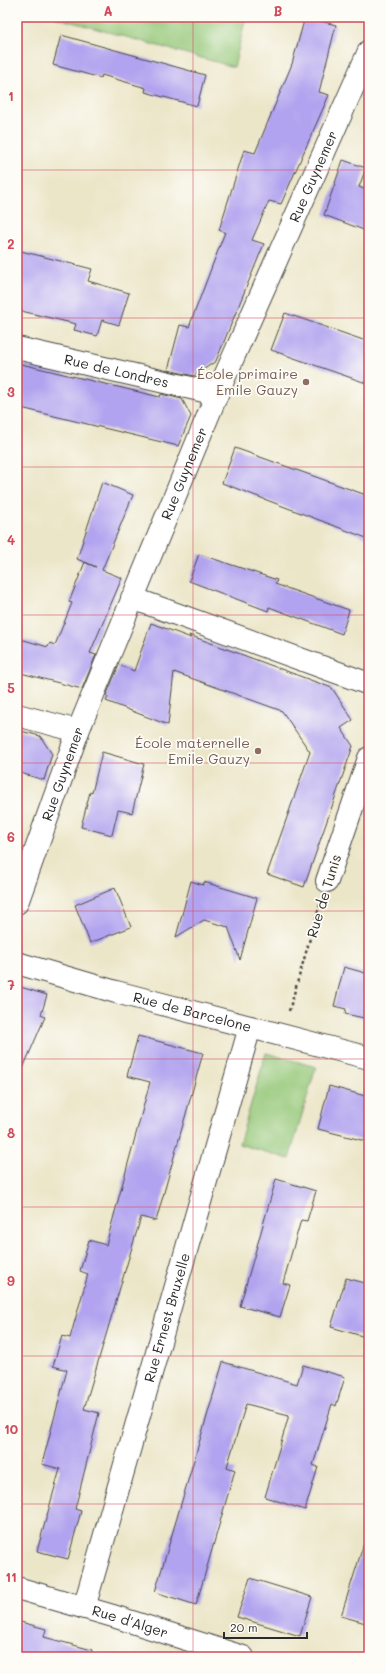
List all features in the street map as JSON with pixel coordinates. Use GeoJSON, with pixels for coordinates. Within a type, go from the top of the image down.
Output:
{"type":"FeatureCollection","features":[{"type":"Feature","properties":{"kind":"street","name":"Rue Guynemer"},"geometry":{"type":"LineString","coordinates":[[17,903],[78,731],[132,598],[217,394],[368,58]]}},
{"type":"Feature","properties":{"kind":"street","name":"Rue de Londres"},"geometry":{"type":"LineString","coordinates":[[17,348],[217,394]]}},
{"type":"Feature","properties":{"kind":"street"},"geometry":{"type":"LineString","coordinates":[[132,598],[369,684]]}},
{"type":"Feature","properties":{"kind":"street"},"geometry":{"type":"LineString","coordinates":[[17,715],[78,731]]}},
{"type":"Feature","properties":{"kind":"street","name":"Rue de Tunis"},"geometry":{"type":"LineString","coordinates":[[327,881],[369,758]]}},
{"type":"Feature","properties":{"kind":"street","name":"Rue de Barcelone"},"geometry":{"type":"LineString","coordinates":[[17,963],[108,990],[369,1058]]}},
{"type":"Feature","properties":{"kind":"street","name":"Rue Ernest Bruxelle"},"geometry":{"type":"LineString","coordinates":[[84,1608],[250,1028]]}},
{"type":"Feature","properties":{"kind":"street","name":"Rue d'Alger"},"geometry":{"type":"LineString","coordinates":[[17,1588],[242,1657]]}},
{"type":"Feature","properties":{"kind":"path","name":"Rue de Tunis"},"geometry":{"type":"LineString","coordinates":[[281,1035],[327,881]]}},
{"type":"Feature","properties":{"kind":"green space"},"geometry":{"type":"Polygon","coordinates":[[[54,17],[246,17],[234,67],[54,17]]]}},
{"type":"Feature","properties":{"kind":"green space"},"geometry":{"type":"Polygon","coordinates":[[[266,1053],[316,1067],[289,1159],[239,1144],[266,1053]]]}},
{"type":"Feature","properties":{"kind":"building"},"geometry":{"type":"Polygon","coordinates":[[[305,17],[336,25],[319,92],[329,95],[281,204],[269,201],[252,240],[264,244],[216,361],[194,376],[168,370],[180,325],[189,327],[225,232],[219,230],[244,150],[255,153],[292,64],[305,17]]]}},
{"type":"Feature","properties":{"kind":"building"},"geometry":{"type":"Polygon","coordinates":[[[61,35],[205,75],[197,106],[145,92],[146,88],[102,75],[101,78],[53,65],[61,35]]]}},
{"type":"Feature","properties":{"kind":"building"},"geometry":{"type":"Polygon","coordinates":[[[343,160],[366,168],[359,187],[369,191],[369,232],[324,215],[343,160]]]}},
{"type":"Feature","properties":{"kind":"building"},"geometry":{"type":"Polygon","coordinates":[[[17,250],[92,269],[88,281],[129,293],[119,325],[102,320],[97,336],[74,330],[76,324],[17,310],[17,250]]]}},
{"type":"Feature","properties":{"kind":"building"},"geometry":{"type":"Polygon","coordinates":[[[285,313],[369,342],[369,384],[271,350],[285,313]]]}},
{"type":"Feature","properties":{"kind":"building"},"geometry":{"type":"Polygon","coordinates":[[[17,363],[160,397],[161,394],[182,399],[191,416],[178,446],[17,407],[17,363]]]}},
{"type":"Feature","properties":{"kind":"building"},"geometry":{"type":"Polygon","coordinates":[[[235,448],[369,496],[369,539],[222,483],[235,448]]]}},
{"type":"Feature","properties":{"kind":"building"},"geometry":{"type":"Polygon","coordinates":[[[102,482],[133,495],[102,570],[122,578],[90,653],[96,655],[82,689],[17,672],[17,638],[48,647],[50,643],[55,645],[72,603],[69,602],[85,562],[77,559],[102,482]]]}},
{"type":"Feature","properties":{"kind":"building"},"geometry":{"type":"Polygon","coordinates":[[[199,554],[277,580],[275,584],[349,610],[342,634],[269,607],[268,611],[189,581],[199,554]]]}},
{"type":"Feature","properties":{"kind":"building"},"geometry":{"type":"Polygon","coordinates":[[[151,623],[191,638],[189,635],[332,688],[353,720],[341,728],[353,746],[304,887],[267,874],[310,752],[282,711],[174,672],[168,725],[106,701],[108,697],[106,696],[119,665],[134,671],[151,623]]]}},
{"type":"Feature","properties":{"kind":"building"},"geometry":{"type":"Polygon","coordinates":[[[17,730],[40,736],[52,754],[44,780],[17,772],[17,730]]]}},
{"type":"Feature","properties":{"kind":"building"},"geometry":{"type":"Polygon","coordinates":[[[102,752],[144,764],[132,813],[118,810],[112,835],[81,827],[90,792],[92,793],[102,752]]]}},
{"type":"Feature","properties":{"kind":"building"},"geometry":{"type":"Polygon","coordinates":[[[191,881],[203,885],[204,882],[257,898],[240,960],[228,927],[204,920],[176,937],[191,881]]]}},
{"type":"Feature","properties":{"kind":"building"},"geometry":{"type":"Polygon","coordinates":[[[115,888],[131,927],[90,943],[75,905],[115,888]]]}},
{"type":"Feature","properties":{"kind":"building"},"geometry":{"type":"Polygon","coordinates":[[[344,967],[369,974],[369,1019],[345,1014],[346,1009],[334,1006],[344,967]]]}},
{"type":"Feature","properties":{"kind":"building"},"geometry":{"type":"Polygon","coordinates":[[[17,986],[47,995],[41,1015],[45,1017],[17,1082],[17,986]]]}},
{"type":"Feature","properties":{"kind":"building"},"geometry":{"type":"Polygon","coordinates":[[[138,1036],[203,1053],[156,1221],[141,1217],[84,1409],[99,1413],[75,1509],[81,1511],[68,1559],[37,1551],[60,1469],[42,1464],[67,1370],[53,1366],[62,1336],[70,1338],[88,1274],[80,1271],[89,1240],[106,1245],[150,1082],[127,1076],[138,1036]]]}},
{"type":"Feature","properties":{"kind":"building"},"geometry":{"type":"Polygon","coordinates":[[[329,1086],[369,1097],[369,1142],[318,1129],[329,1086]]]}},
{"type":"Feature","properties":{"kind":"building"},"geometry":{"type":"Polygon","coordinates":[[[276,1179],[316,1191],[307,1221],[301,1220],[283,1283],[290,1285],[280,1317],[240,1306],[276,1179]]]}},
{"type":"Feature","properties":{"kind":"building"},"geometry":{"type":"Polygon","coordinates":[[[346,1278],[369,1284],[369,1338],[331,1327],[346,1278]]]}},
{"type":"Feature","properties":{"kind":"building"},"geometry":{"type":"Polygon","coordinates":[[[223,1362],[297,1384],[303,1365],[345,1377],[336,1406],[332,1404],[313,1465],[318,1467],[305,1510],[265,1497],[289,1415],[246,1404],[227,1467],[235,1470],[196,1605],[155,1592],[223,1362]]]}},
{"type":"Feature","properties":{"kind":"building"},"geometry":{"type":"Polygon","coordinates":[[[364,1543],[369,1544],[369,1624],[341,1616],[364,1543]]]}},
{"type":"Feature","properties":{"kind":"building"},"geometry":{"type":"Polygon","coordinates":[[[250,1578],[312,1597],[300,1636],[237,1617],[250,1578]]]}},
{"type":"Feature","properties":{"kind":"building"},"geometry":{"type":"Polygon","coordinates":[[[17,1621],[46,1629],[44,1637],[92,1650],[91,1657],[17,1657],[17,1621]]]}},
{"type":"Feature","properties":{"kind":"place","name":"École primaire Emile Gauzy"},"geometry":{"type":"Point","coordinates":[306,382]}},
{"type":"Feature","properties":{"kind":"place","name":"École maternelle Emile Gauzy"},"geometry":{"type":"Point","coordinates":[258,751]}}]}
